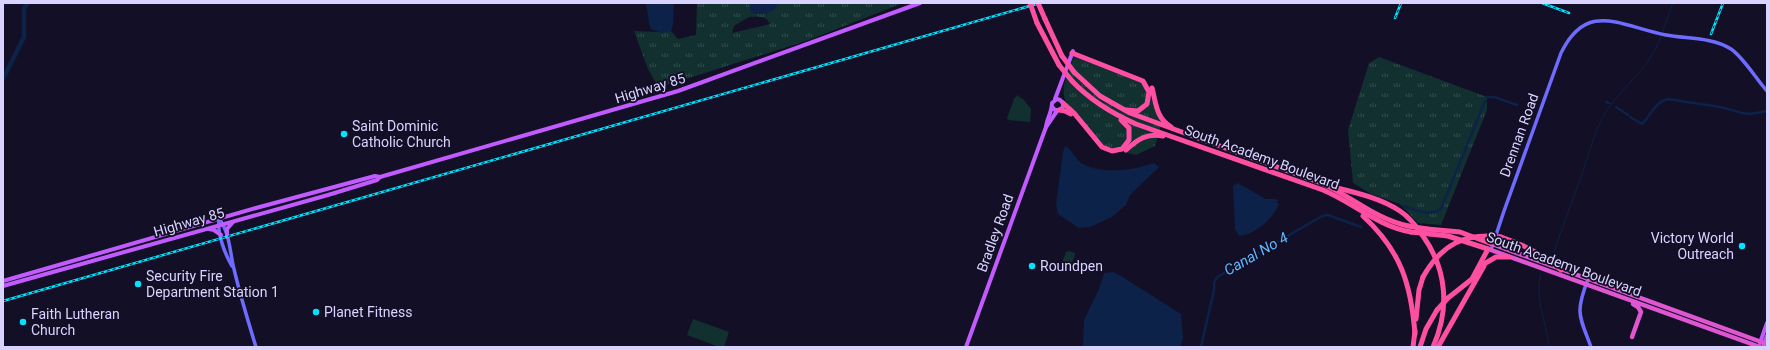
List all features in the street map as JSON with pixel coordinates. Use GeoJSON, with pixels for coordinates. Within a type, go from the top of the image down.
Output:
{"type":"FeatureCollection","features":[{"type":"Feature","properties":{"kind":"highway","name":"South Academy Boulevard"},"geometry":{"type":"LineString","coordinates":[[1030,3],[1038,23],[1059,65],[1086,95],[1119,116],[1323,190],[1376,221],[1396,229],[1410,232],[1460,232],[1561,270],[1622,297],[1725,334],[1762,345]]}},
{"type":"Feature","properties":{"kind":"highway","name":"South Academy Boulevard"},"geometry":{"type":"LineString","coordinates":[[1038,3],[1062,56],[1074,72],[1103,98],[1130,113],[1321,184],[1344,194],[1380,217],[1448,236],[1587,282],[1762,345]]}},
{"type":"Feature","properties":{"kind":"highway"},"geometry":{"type":"LineString","coordinates":[[1073,52],[1138,78],[1146,84],[1149,92],[1147,104],[1140,110],[1134,111],[1127,110],[1103,98]]}},
{"type":"Feature","properties":{"kind":"highway"},"geometry":{"type":"LineString","coordinates":[[1073,52],[1146,79],[1152,88],[1160,117],[1169,126],[1181,133]]}},
{"type":"Feature","properties":{"kind":"highway"},"geometry":{"type":"LineString","coordinates":[[1062,102],[1074,113],[1102,147],[1112,151],[1122,149],[1129,140],[1130,134],[1128,126],[1119,118],[1097,105],[1086,95]]}},
{"type":"Feature","properties":{"kind":"highway"},"geometry":{"type":"LineString","coordinates":[[1058,110],[1070,113],[1098,147],[1108,154],[1122,152],[1138,140],[1148,135],[1174,137]]}},
{"type":"Feature","properties":{"kind":"highway"},"geometry":{"type":"LineString","coordinates":[[1321,184],[1347,190],[1393,207],[1411,221],[1429,245],[1440,267],[1443,292],[1442,320],[1433,347]]}},
{"type":"Feature","properties":{"kind":"highway"},"geometry":{"type":"LineString","coordinates":[[1352,206],[1384,237],[1398,261],[1404,274],[1412,302],[1415,334]]}},
{"type":"Feature","properties":{"kind":"highway"},"geometry":{"type":"LineString","coordinates":[[1414,347],[1419,290],[1423,277],[1435,258],[1455,243],[1474,236],[1502,237],[1526,247],[1552,262],[1561,270]]}},
{"type":"Feature","properties":{"kind":"highway"},"geometry":{"type":"LineString","coordinates":[[1438,347],[1484,264],[1490,250]]}},
{"type":"Feature","properties":{"kind":"highway"},"geometry":{"type":"LineString","coordinates":[[1420,347],[1426,329],[1437,310],[1448,298],[1472,279],[1490,250]]}},
{"type":"Feature","properties":{"kind":"highway"},"geometry":{"type":"LineString","coordinates":[[1484,264],[1496,257],[1509,257]]}},
{"type":"Feature","properties":{"kind":"highway"},"geometry":{"type":"LineString","coordinates":[[1622,297],[1626,302],[1638,307],[1640,310],[1632,337]]}},
{"type":"Feature","properties":{"kind":"highway"},"geometry":{"type":"LineString","coordinates":[[1725,334],[1751,347]]}},
{"type":"Feature","properties":{"kind":"main road","name":"Highway 85"},"geometry":{"type":"LineString","coordinates":[[3,286],[377,180],[380,177],[678,92],[920,3]]}},
{"type":"Feature","properties":{"kind":"main road","name":"Drennan Road"},"geometry":{"type":"LineString","coordinates":[[1490,250],[1539,112],[1569,35],[1583,22],[1604,16],[1616,18],[1657,33],[1715,42],[1737,54],[1767,91]]}},
{"type":"Feature","properties":{"kind":"main road","name":"Bradley Road"},"geometry":{"type":"LineString","coordinates":[[1046,127],[1046,121],[1052,108],[1052,103],[1055,100],[1073,52]]}},
{"type":"Feature","properties":{"kind":"main road","name":"Bradley Road"},"geometry":{"type":"LineString","coordinates":[[966,347],[1046,127],[1058,110],[1063,107],[1060,85]]}},
{"type":"Feature","properties":{"kind":"main road"},"geometry":{"type":"LineString","coordinates":[[1055,100],[1062,102]]}},
{"type":"Feature","properties":{"kind":"main road"},"geometry":{"type":"LineString","coordinates":[[1052,108],[1058,110]]}},
{"type":"Feature","properties":{"kind":"main road","name":"Highway 85"},"geometry":{"type":"LineString","coordinates":[[3,281],[157,236],[375,176],[380,177]]}},
{"type":"Feature","properties":{"kind":"main road"},"geometry":{"type":"LineString","coordinates":[[219,220],[226,253],[233,267]]}},
{"type":"Feature","properties":{"kind":"main road"},"geometry":{"type":"LineString","coordinates":[[227,238],[228,227],[237,220]]}},
{"type":"Feature","properties":{"kind":"main road"},"geometry":{"type":"LineString","coordinates":[[220,224],[227,238],[233,267],[256,347]]}},
{"type":"Feature","properties":{"kind":"main road"},"geometry":{"type":"LineString","coordinates":[[201,230],[212,229],[221,235]]}},
{"type":"Feature","properties":{"kind":"main road"},"geometry":{"type":"LineString","coordinates":[[110,256],[154,240],[157,236]]}},
{"type":"Feature","properties":{"kind":"main road"},"geometry":{"type":"LineString","coordinates":[[1587,282],[1580,303],[1579,313],[1591,347]]}},
{"type":"Feature","properties":{"kind":"main road"},"geometry":{"type":"LineString","coordinates":[[1762,345],[1767,323]]}},
{"type":"Feature","properties":{"kind":"main road"},"geometry":{"type":"LineString","coordinates":[[1762,345],[1767,336]]}},
{"type":"Feature","properties":{"kind":"green space"},"geometry":{"type":"Polygon","coordinates":[[[697,3],[903,3],[806,41],[667,85],[657,85],[648,69],[634,31],[671,31],[678,39],[696,35],[697,3]],[[749,17],[734,26],[732,33],[770,24],[764,18],[749,17]]]}},
{"type":"Feature","properties":{"kind":"green space"},"geometry":{"type":"Polygon","coordinates":[[[1379,57],[1487,97],[1487,110],[1441,225],[1418,223],[1400,204],[1371,194],[1353,183],[1348,130],[1369,63],[1379,57]]]}},
{"type":"Feature","properties":{"kind":"green space"},"geometry":{"type":"Polygon","coordinates":[[[1078,58],[1140,81],[1147,90],[1162,122],[1155,146],[1136,155],[1111,149],[1102,144],[1067,104],[1064,93],[1065,82],[1073,59],[1078,58]]]}},
{"type":"Feature","properties":{"kind":"green space"},"geometry":{"type":"Polygon","coordinates":[[[1017,95],[1024,100],[1031,109],[1030,122],[1008,120],[1007,118],[1017,95]]]}},
{"type":"Feature","properties":{"kind":"green space"},"geometry":{"type":"Polygon","coordinates":[[[1069,251],[1075,253],[1075,255],[1070,268],[1066,269],[1061,265],[1066,252],[1069,251]]]}},
{"type":"Feature","properties":{"kind":"green space"},"geometry":{"type":"Polygon","coordinates":[[[693,319],[729,332],[724,347],[719,347],[687,335],[693,319]]]}},
{"type":"Feature","properties":{"kind":"water"},"geometry":{"type":"Polygon","coordinates":[[[645,3],[674,3],[673,25],[671,31],[661,33],[651,29],[645,3]]]}},
{"type":"Feature","properties":{"kind":"water"},"geometry":{"type":"Polygon","coordinates":[[[749,3],[777,3],[774,10],[771,12],[758,14],[751,12],[749,3]]]}},
{"type":"Feature","properties":{"kind":"water"},"geometry":{"type":"Polygon","coordinates":[[[1065,146],[1080,162],[1091,167],[1118,170],[1137,168],[1154,163],[1159,167],[1130,195],[1126,205],[1112,217],[1090,227],[1079,228],[1058,214],[1056,204],[1065,146]]]}},
{"type":"Feature","properties":{"kind":"water"},"geometry":{"type":"Polygon","coordinates":[[[1238,183],[1266,199],[1276,199],[1278,201],[1276,202],[1279,204],[1276,210],[1263,225],[1251,233],[1239,236],[1235,229],[1233,186],[1238,183]]]}},
{"type":"Feature","properties":{"kind":"water"},"geometry":{"type":"Polygon","coordinates":[[[1113,272],[1181,314],[1183,338],[1180,347],[1083,347],[1084,320],[1099,289],[1104,273],[1113,272]]]}},
{"type":"Feature","properties":{"kind":"waterway"},"geometry":{"type":"LineString","coordinates":[[3,79],[24,37],[24,8],[28,3]]}},
{"type":"Feature","properties":{"kind":"waterway"},"geometry":{"type":"LineString","coordinates":[[1662,33],[1673,3]]}},
{"type":"Feature","properties":{"kind":"waterway"},"geometry":{"type":"LineString","coordinates":[[1554,251],[1600,123],[1617,96],[1649,60],[1661,36]]}},
{"type":"Feature","properties":{"kind":"waterway","name":"Canal No 4"},"geometry":{"type":"LineString","coordinates":[[1487,97],[1494,97],[1517,105]]}},
{"type":"Feature","properties":{"kind":"waterway","name":"Canal No 4"},"geometry":{"type":"LineString","coordinates":[[1630,117],[1642,124],[1656,106],[1668,99],[1720,107],[1750,114],[1767,111]]}},
{"type":"Feature","properties":{"kind":"waterway","name":"Canal No 4"},"geometry":{"type":"LineString","coordinates":[[1404,206],[1427,213],[1441,209],[1485,101]]}},
{"type":"Feature","properties":{"kind":"waterway","name":"Canal No 4"},"geometry":{"type":"LineString","coordinates":[[1616,107],[1628,115]]}},
{"type":"Feature","properties":{"kind":"waterway","name":"Canal No 4"},"geometry":{"type":"LineString","coordinates":[[1201,347],[1214,290],[1214,283],[1217,277],[1322,216],[1328,215],[1361,227]]}},
{"type":"Feature","properties":{"kind":"waterway"},"geometry":{"type":"LineString","coordinates":[[1541,274],[1539,283],[1541,310],[1549,345]]}},
{"type":"Feature","properties":{"kind":"railway"},"geometry":{"type":"LineString","coordinates":[[3,301],[1040,3]]}},
{"type":"Feature","properties":{"kind":"railway"},"geometry":{"type":"LineString","coordinates":[[1395,18],[1401,3]]}},
{"type":"Feature","properties":{"kind":"railway"},"geometry":{"type":"LineString","coordinates":[[1542,3],[1569,13]]}},
{"type":"Feature","properties":{"kind":"railway"},"geometry":{"type":"LineString","coordinates":[[1711,34],[1723,3]]}},
{"type":"Feature","properties":{"kind":"place","name":"Saint Dominic Catholic Church"},"geometry":{"type":"Point","coordinates":[344,134]}},
{"type":"Feature","properties":{"kind":"place","name":"Victory World Outreach"},"geometry":{"type":"Point","coordinates":[1742,246]}},
{"type":"Feature","properties":{"kind":"place","name":"Roundpen"},"geometry":{"type":"Point","coordinates":[1032,266]}},
{"type":"Feature","properties":{"kind":"place","name":"Security Fire Department Station 1"},"geometry":{"type":"Point","coordinates":[138,284]}},
{"type":"Feature","properties":{"kind":"place","name":"Planet Fitness"},"geometry":{"type":"Point","coordinates":[316,312]}},
{"type":"Feature","properties":{"kind":"place","name":"Faith Lutheran Church"},"geometry":{"type":"Point","coordinates":[23,322]}}]}
